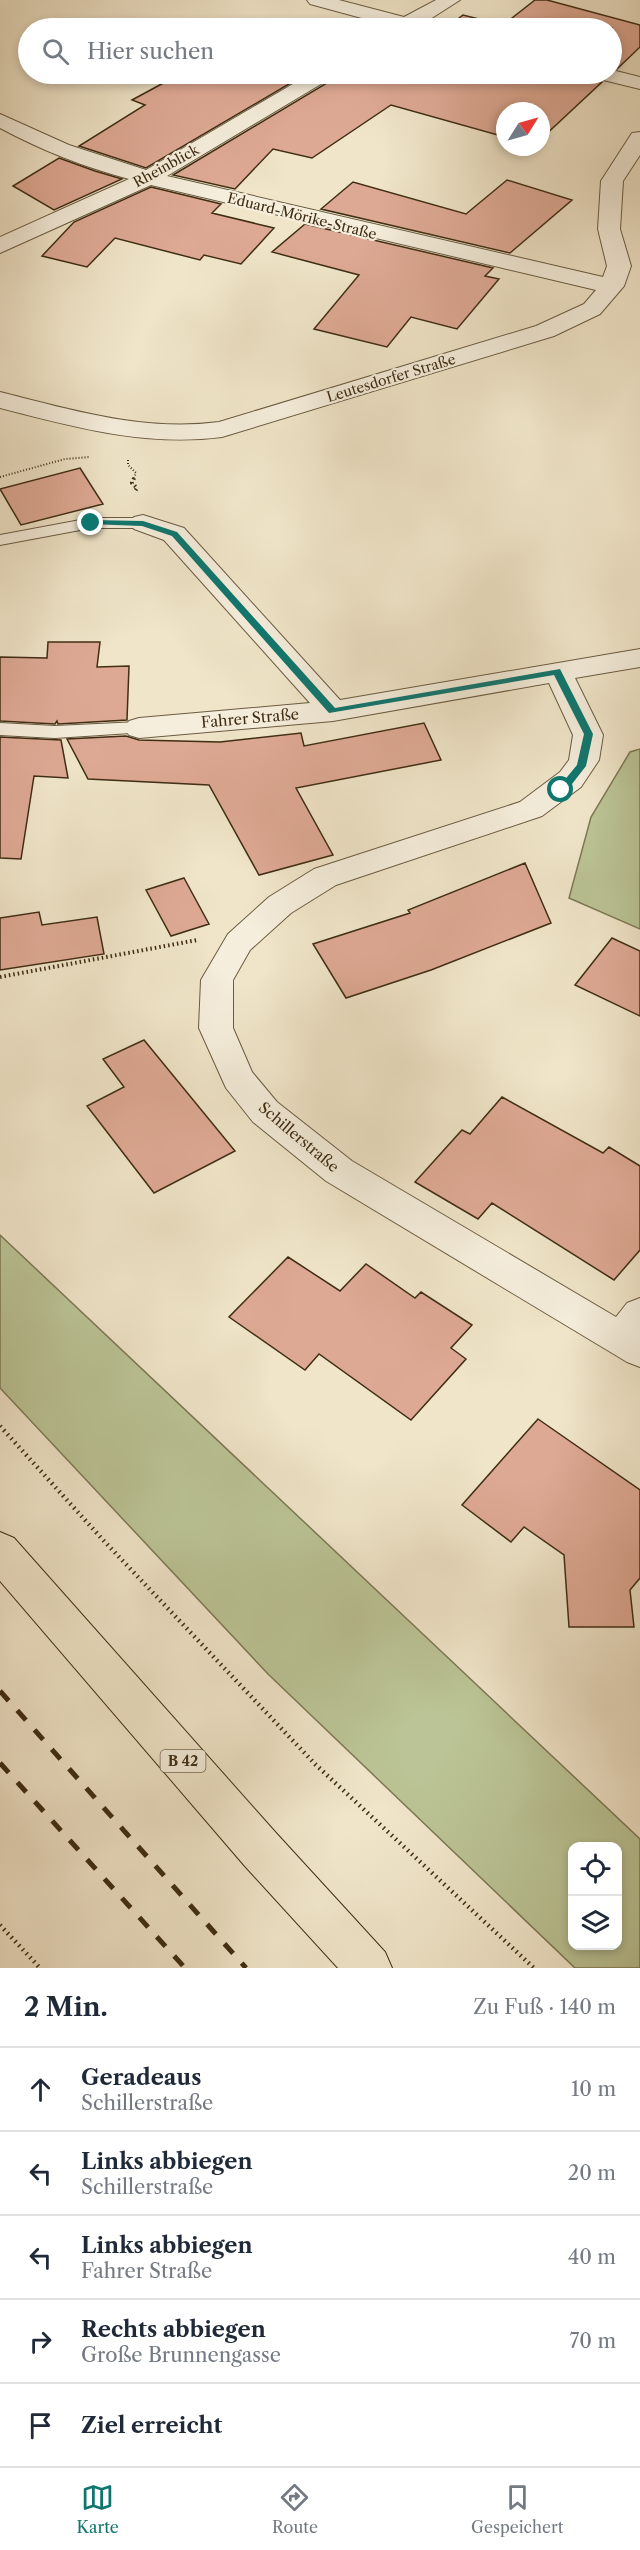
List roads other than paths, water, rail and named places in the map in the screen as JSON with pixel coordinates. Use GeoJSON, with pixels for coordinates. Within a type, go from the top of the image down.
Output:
{"type":"FeatureCollection","features":[{"type":"Feature","properties":{"kind":"main road","name":"B 42"},"geometry":{"type":"LineString","coordinates":[[0,1551],[260,1849],[369,1968]]}},
{"type":"Feature","properties":{"kind":"street"},"geometry":{"type":"LineString","coordinates":[[317,0],[378,18]]}},
{"type":"Feature","properties":{"kind":"street"},"geometry":{"type":"LineString","coordinates":[[423,18],[450,0]]}},
{"type":"Feature","properties":{"kind":"street"},"geometry":{"type":"LineString","coordinates":[[622,79],[640,83]]}},
{"type":"Feature","properties":{"kind":"street","name":"Rheinblick"},"geometry":{"type":"LineString","coordinates":[[0,246],[147,178],[307,84]]}},
{"type":"Feature","properties":{"kind":"street","name":"Eduard-Mörike-Straße"},"geometry":{"type":"LineString","coordinates":[[0,120],[24,134],[147,178],[397,239],[612,286]]}},
{"type":"Feature","properties":{"kind":"street"},"geometry":{"type":"LineString","coordinates":[[612,286],[619,266],[609,229],[612,181],[640,138]]}},
{"type":"Feature","properties":{"kind":"street","name":"Leutesdorfer Straße"},"geometry":{"type":"LineString","coordinates":[[0,400],[97,425],[186,434],[222,429],[545,331],[592,309],[612,286]]}},
{"type":"Feature","properties":{"kind":"street"},"geometry":{"type":"LineString","coordinates":[[138,524],[174,534],[333,711]]}},
{"type":"Feature","properties":{"kind":"street","name":"Fahrer Straße"},"geometry":{"type":"LineString","coordinates":[[140,728],[333,711],[640,658]]}},
{"type":"Feature","properties":{"kind":"street","name":"Schillerstraße"},"geometry":{"type":"LineString","coordinates":[[557,671],[589,734],[581,766],[561,790],[531,809],[325,877],[280,905],[239,942],[217,980],[216,1028],[238,1079],[265,1112],[339,1171],[634,1335]]}},
{"type":"Feature","properties":{"kind":"lane"},"geometry":{"type":"LineString","coordinates":[[0,540],[91,523],[138,524]]}},
{"type":"Feature","properties":{"kind":"lane","name":"Fahrer Straße"},"geometry":{"type":"LineString","coordinates":[[0,729],[55,732],[140,728]]}},
{"type":"Feature","properties":{"kind":"railway"},"geometry":{"type":"LineString","coordinates":[[0,1691],[246,1968]]}},
{"type":"Feature","properties":{"kind":"railway"},"geometry":{"type":"LineString","coordinates":[[0,1763],[185,1968]]}}]}
